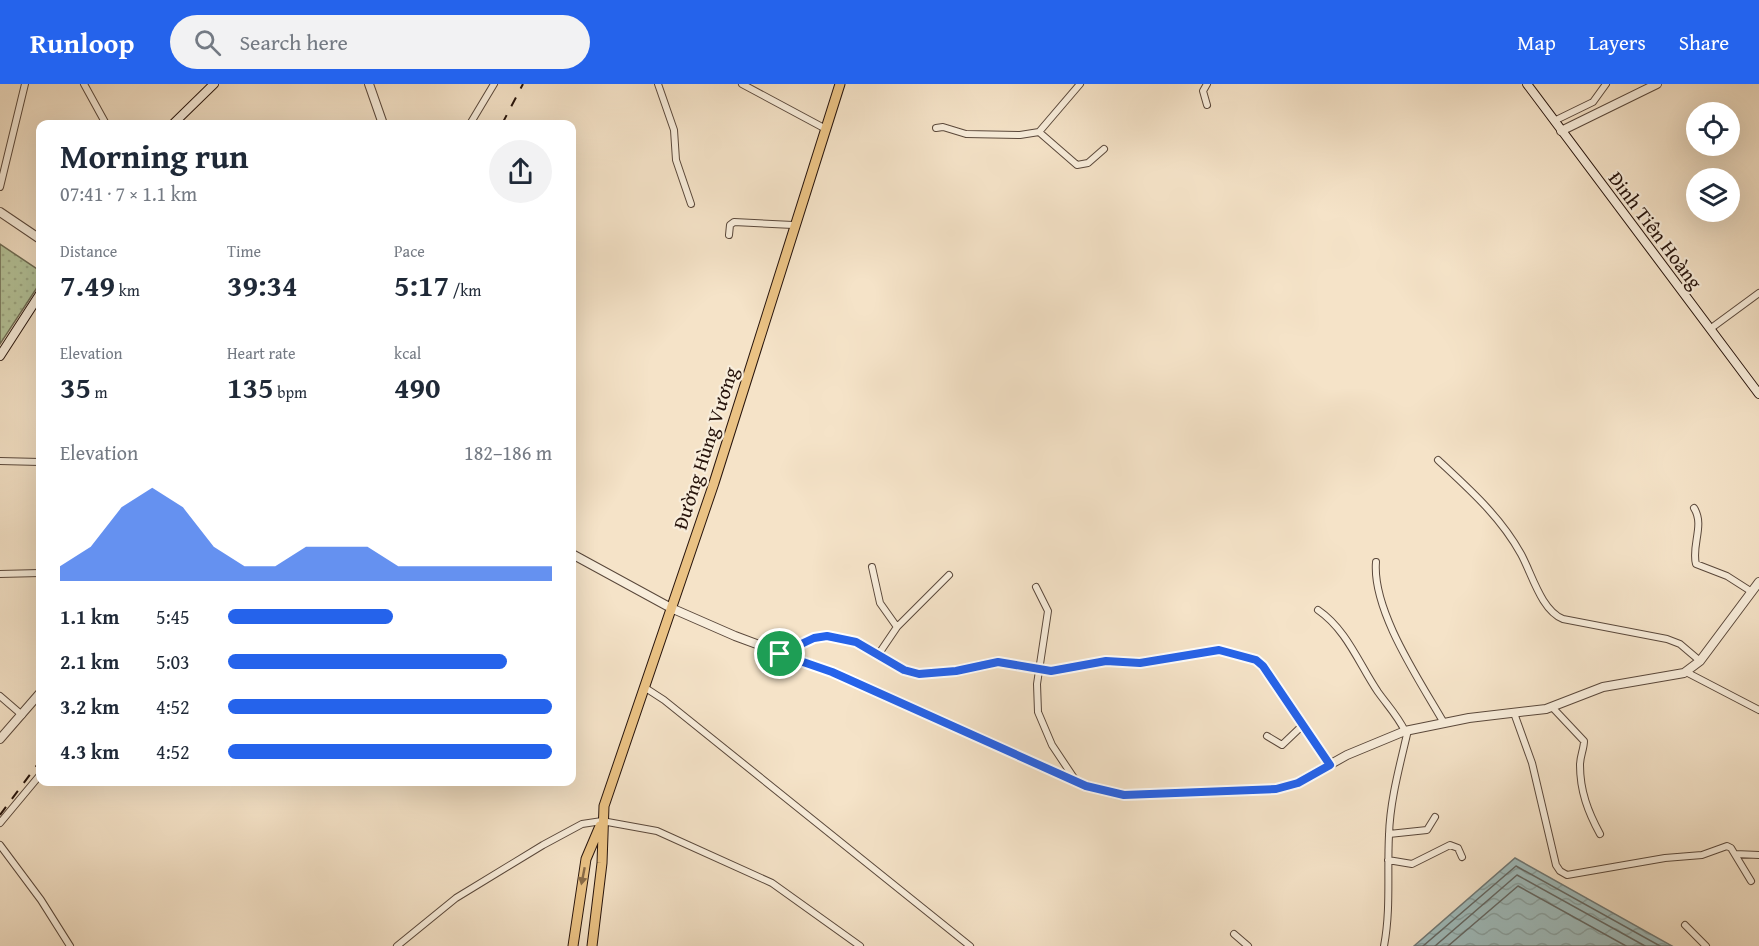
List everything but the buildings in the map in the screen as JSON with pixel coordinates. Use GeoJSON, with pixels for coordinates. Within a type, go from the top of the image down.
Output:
{"type":"FeatureCollection","features":[{"type":"Feature","properties":{"kind":"main road"},"geometry":{"type":"LineString","coordinates":[[176,120],[204,88],[214,84]]}},
{"type":"Feature","properties":{"kind":"main road","name":"Đường Hùng Vương"},"geometry":{"type":"LineString","coordinates":[[573,946],[576,908],[586,859],[602,821],[631,723],[714,483],[793,225],[840,84]]}},
{"type":"Feature","properties":{"kind":"main road","name":"Đinh Tiên Hoàng"},"geometry":{"type":"LineString","coordinates":[[1527,84],[1759,394]]}},
{"type":"Feature","properties":{"kind":"main road"},"geometry":{"type":"LineString","coordinates":[[0,356],[36,300]]}},
{"type":"Feature","properties":{"kind":"main road","name":"Đường Hùng Vương"},"geometry":{"type":"LineString","coordinates":[[591,946],[602,863],[602,821]]}},
{"type":"Feature","properties":{"kind":"street"},"geometry":{"type":"LineString","coordinates":[[0,187],[25,84]]}},
{"type":"Feature","properties":{"kind":"street"},"geometry":{"type":"LineString","coordinates":[[84,84],[104,120]]}},
{"type":"Feature","properties":{"kind":"street"},"geometry":{"type":"LineString","coordinates":[[369,84],[382,120]]}},
{"type":"Feature","properties":{"kind":"street"},"geometry":{"type":"LineString","coordinates":[[472,120],[494,84]]}},
{"type":"Feature","properties":{"kind":"street"},"geometry":{"type":"LineString","coordinates":[[658,84],[674,130],[676,160],[691,204]]}},
{"type":"Feature","properties":{"kind":"street"},"geometry":{"type":"LineString","coordinates":[[742,84],[824,128]]}},
{"type":"Feature","properties":{"kind":"street"},"geometry":{"type":"LineString","coordinates":[[936,128],[943,127],[966,134],[1020,135],[1040,132],[1080,84]]}},
{"type":"Feature","properties":{"kind":"street"},"geometry":{"type":"LineString","coordinates":[[1207,84],[1203,91],[1207,105]]}},
{"type":"Feature","properties":{"kind":"street"},"geometry":{"type":"LineString","coordinates":[[1554,122],[1593,102],[1606,84]]}},
{"type":"Feature","properties":{"kind":"street"},"geometry":{"type":"LineString","coordinates":[[1561,131],[1657,84]]}},
{"type":"Feature","properties":{"kind":"street"},"geometry":{"type":"LineString","coordinates":[[1040,132],[1077,165],[1088,163],[1104,148]]}},
{"type":"Feature","properties":{"kind":"street"},"geometry":{"type":"LineString","coordinates":[[0,212],[36,236]]}},
{"type":"Feature","properties":{"kind":"street"},"geometry":{"type":"LineString","coordinates":[[729,235],[730,225],[734,222],[793,225]]}},
{"type":"Feature","properties":{"kind":"street"},"geometry":{"type":"LineString","coordinates":[[1710,329],[1759,293]]}},
{"type":"Feature","properties":{"kind":"street"},"geometry":{"type":"LineString","coordinates":[[1438,460],[1495,515],[1520,552],[1552,613],[1563,619],[1667,639],[1680,644],[1700,661]]}},
{"type":"Feature","properties":{"kind":"street"},"geometry":{"type":"LineString","coordinates":[[0,461],[36,462]]}},
{"type":"Feature","properties":{"kind":"street"},"geometry":{"type":"LineString","coordinates":[[1694,508],[1699,518],[1694,551],[1696,564],[1727,576],[1752,592]]}},
{"type":"Feature","properties":{"kind":"street"},"geometry":{"type":"LineString","coordinates":[[576,556],[671,608],[780,654],[832,672],[1100,791],[1124,795],[1222,792],[1288,786],[1406,730],[1552,707],[1603,687],[1686,672],[1700,661],[1759,582]]}},
{"type":"Feature","properties":{"kind":"street"},"geometry":{"type":"LineString","coordinates":[[1376,562],[1376,579],[1381,600],[1404,655],[1444,723]]}},
{"type":"Feature","properties":{"kind":"street"},"geometry":{"type":"LineString","coordinates":[[872,567],[880,603],[897,627]]}},
{"type":"Feature","properties":{"kind":"street"},"geometry":{"type":"LineString","coordinates":[[0,574],[36,573]]}},
{"type":"Feature","properties":{"kind":"street"},"geometry":{"type":"LineString","coordinates":[[878,655],[897,627],[949,575]]}},
{"type":"Feature","properties":{"kind":"street"},"geometry":{"type":"LineString","coordinates":[[1036,587],[1048,611],[1039,670],[1038,712],[1052,745],[1076,781]]}},
{"type":"Feature","properties":{"kind":"street"},"geometry":{"type":"LineString","coordinates":[[1318,610],[1340,629],[1378,693],[1394,710],[1406,730],[1391,811],[1388,860],[1389,912],[1384,946]]}},
{"type":"Feature","properties":{"kind":"street"},"geometry":{"type":"LineString","coordinates":[[780,654],[814,638],[827,636],[852,640],[904,670],[919,674],[956,671],[998,662],[1039,670],[1058,670],[1106,661],[1140,663],[1226,651],[1260,662],[1330,765]]}},
{"type":"Feature","properties":{"kind":"street"},"geometry":{"type":"LineString","coordinates":[[1686,672],[1759,710]]}},
{"type":"Feature","properties":{"kind":"street"},"geometry":{"type":"LineString","coordinates":[[644,687],[664,700],[970,946]]}},
{"type":"Feature","properties":{"kind":"street"},"geometry":{"type":"LineString","coordinates":[[0,696],[22,715]]}},
{"type":"Feature","properties":{"kind":"street"},"geometry":{"type":"LineString","coordinates":[[0,739],[36,698]]}},
{"type":"Feature","properties":{"kind":"street"},"geometry":{"type":"LineString","coordinates":[[1552,707],[1584,741],[1580,767],[1582,791],[1588,810],[1600,834]]}},
{"type":"Feature","properties":{"kind":"street"},"geometry":{"type":"LineString","coordinates":[[1514,713],[1532,763],[1556,865],[1563,874],[1702,855],[1727,846],[1735,854],[1751,881]]}},
{"type":"Feature","properties":{"kind":"street"},"geometry":{"type":"LineString","coordinates":[[1267,736],[1282,745],[1304,724]]}},
{"type":"Feature","properties":{"kind":"street"},"geometry":{"type":"LineString","coordinates":[[0,823],[36,780]]}},
{"type":"Feature","properties":{"kind":"street"},"geometry":{"type":"LineString","coordinates":[[1389,834],[1427,830],[1435,817]]}},
{"type":"Feature","properties":{"kind":"street"},"geometry":{"type":"LineString","coordinates":[[397,946],[456,898],[582,824],[602,821],[657,831],[772,883],[860,946]]}},
{"type":"Feature","properties":{"kind":"street"},"geometry":{"type":"LineString","coordinates":[[0,845],[41,900],[70,946]]}},
{"type":"Feature","properties":{"kind":"street"},"geometry":{"type":"LineString","coordinates":[[1388,860],[1412,864],[1450,845],[1458,848],[1462,857]]}},
{"type":"Feature","properties":{"kind":"street"},"geometry":{"type":"LineString","coordinates":[[1735,854],[1759,855]]}},
{"type":"Feature","properties":{"kind":"street"},"geometry":{"type":"LineString","coordinates":[[1685,926],[1706,946]]}},
{"type":"Feature","properties":{"kind":"street"},"geometry":{"type":"LineString","coordinates":[[1234,934],[1248,946]]}},
{"type":"Feature","properties":{"kind":"green space"},"geometry":{"type":"Polygon","coordinates":[[[0,244],[36,268],[36,289],[0,344],[0,244]]]}},
{"type":"Feature","properties":{"kind":"water"},"geometry":{"type":"Polygon","coordinates":[[[1515,858],[1672,946],[1414,946],[1515,858]]]}},
{"type":"Feature","properties":{"kind":"railway"},"geometry":{"type":"LineString","coordinates":[[504,120],[523,84]]}},
{"type":"Feature","properties":{"kind":"railway"},"geometry":{"type":"LineString","coordinates":[[0,815],[36,766]]}},
{"type":"Feature","properties":{"kind":"route"},"geometry":{"type":"LineString","coordinates":[[827,636],[852,640],[904,670],[927,675],[998,662],[1051,671],[1106,661],[1140,663],[1219,650],[1226,651],[1260,662],[1330,765],[1298,783],[1276,789],[1113,794],[1086,786],[832,672],[780,654],[814,638],[827,636]]}}]}
